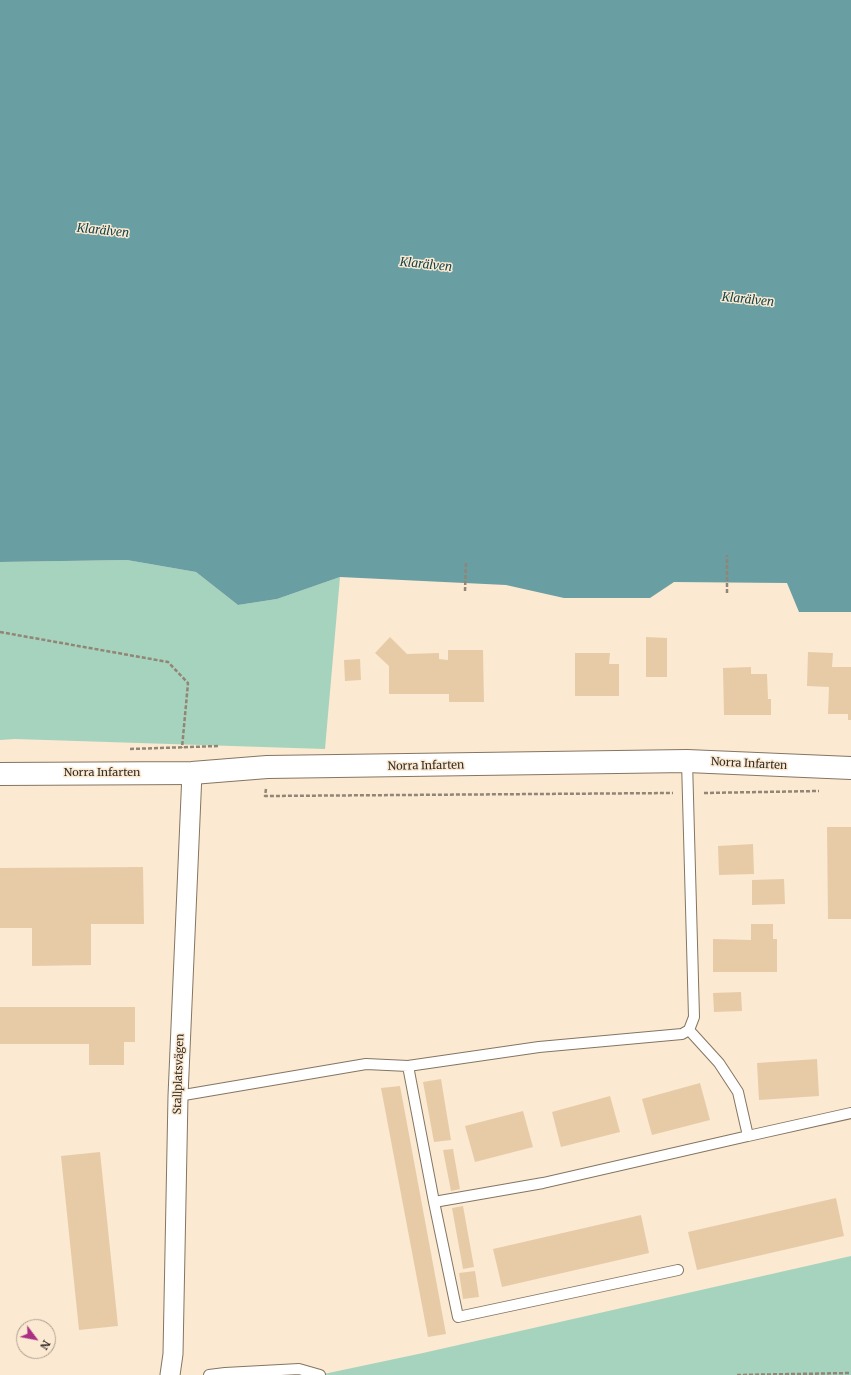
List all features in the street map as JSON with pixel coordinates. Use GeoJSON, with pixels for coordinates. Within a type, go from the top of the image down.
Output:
{"type":"FeatureCollection","features":[{"type":"Feature","properties":{"kind":"street","name":"Norra Infarten"},"geometry":{"type":"LineString","coordinates":[[0,774],[192,773],[267,767],[688,761],[851,768]]}},
{"type":"Feature","properties":{"kind":"street","name":"Stallplatsvägen"},"geometry":{"type":"LineString","coordinates":[[170,1375],[174,1354],[178,1096],[192,773]]}},
{"type":"Feature","properties":{"kind":"lane"},"geometry":{"type":"LineString","coordinates":[[178,1096],[366,1064],[408,1066],[539,1047],[682,1034],[689,1030],[694,1017],[688,761]]}},
{"type":"Feature","properties":{"kind":"lane"},"geometry":{"type":"LineString","coordinates":[[689,1030],[719,1063],[738,1092],[748,1136]]}},
{"type":"Feature","properties":{"kind":"lane"},"geometry":{"type":"LineString","coordinates":[[408,1066],[458,1317],[678,1270]]}},
{"type":"Feature","properties":{"kind":"lane"},"geometry":{"type":"LineString","coordinates":[[434,1202],[543,1183],[851,1113]]}},
{"type":"Feature","properties":{"kind":"lane"},"geometry":{"type":"LineString","coordinates":[[209,1375],[299,1370],[320,1375]]}},
{"type":"Feature","properties":{"kind":"path"},"geometry":{"type":"LineString","coordinates":[[727,555],[727,593]]}},
{"type":"Feature","properties":{"kind":"path"},"geometry":{"type":"LineString","coordinates":[[465,591],[466,561]]}},
{"type":"Feature","properties":{"kind":"path"},"geometry":{"type":"LineString","coordinates":[[0,632],[168,662],[188,683],[182,748]]}},
{"type":"Feature","properties":{"kind":"path"},"geometry":{"type":"LineString","coordinates":[[127,749],[221,746]]}},
{"type":"Feature","properties":{"kind":"path"},"geometry":{"type":"LineString","coordinates":[[265,796],[825,791]]}},
{"type":"Feature","properties":{"kind":"path"},"geometry":{"type":"LineString","coordinates":[[737,1375],[851,1373]]}},
{"type":"Feature","properties":{"kind":"green space"},"geometry":{"type":"Polygon","coordinates":[[[127,560],[196,572],[238,605],[277,599],[340,577],[325,749],[15,739],[0,740],[0,562],[127,560]]]}},
{"type":"Feature","properties":{"kind":"green space"},"geometry":{"type":"Polygon","coordinates":[[[851,1256],[851,1375],[319,1375],[423,1353],[851,1256]]]}},
{"type":"Feature","properties":{"kind":"water","name":"Klarälven"},"geometry":{"type":"Polygon","coordinates":[[[0,0],[851,0],[851,612],[799,612],[787,583],[674,582],[650,598],[564,598],[506,585],[340,577],[277,599],[238,605],[196,572],[127,560],[0,562],[0,0]]]}},
{"type":"Feature","properties":{"kind":"building"},"geometry":{"type":"Polygon","coordinates":[[[390,637],[407,654],[439,653],[439,659],[448,660],[448,650],[483,650],[484,702],[449,702],[449,694],[389,694],[389,666],[375,653],[390,637]]]}},
{"type":"Feature","properties":{"kind":"building"},"geometry":{"type":"Polygon","coordinates":[[[646,637],[667,638],[667,677],[646,677],[646,637]]]}},
{"type":"Feature","properties":{"kind":"building"},"geometry":{"type":"Polygon","coordinates":[[[808,652],[833,653],[832,667],[851,667],[851,720],[848,720],[848,714],[828,714],[829,687],[807,686],[808,652]]]}},
{"type":"Feature","properties":{"kind":"building"},"geometry":{"type":"Polygon","coordinates":[[[575,653],[610,653],[609,664],[619,664],[619,696],[575,696],[575,653]]]}},
{"type":"Feature","properties":{"kind":"building"},"geometry":{"type":"Polygon","coordinates":[[[360,659],[361,680],[345,681],[344,660],[360,659]]]}},
{"type":"Feature","properties":{"kind":"building"},"geometry":{"type":"Polygon","coordinates":[[[751,667],[751,674],[767,674],[768,699],[771,699],[771,715],[724,715],[723,668],[751,667]]]}},
{"type":"Feature","properties":{"kind":"building"},"geometry":{"type":"Polygon","coordinates":[[[827,827],[851,827],[851,919],[828,919],[827,827]]]}},
{"type":"Feature","properties":{"kind":"building"},"geometry":{"type":"Polygon","coordinates":[[[753,844],[754,874],[719,875],[718,846],[753,844]]]}},
{"type":"Feature","properties":{"kind":"building"},"geometry":{"type":"Polygon","coordinates":[[[143,867],[144,924],[91,924],[91,965],[32,966],[32,928],[0,928],[0,868],[143,867]]]}},
{"type":"Feature","properties":{"kind":"building"},"geometry":{"type":"Polygon","coordinates":[[[784,879],[785,904],[752,905],[752,880],[784,879]]]}},
{"type":"Feature","properties":{"kind":"building"},"geometry":{"type":"Polygon","coordinates":[[[751,924],[773,924],[773,939],[777,939],[777,972],[713,972],[713,939],[751,940],[751,924]]]}},
{"type":"Feature","properties":{"kind":"building"},"geometry":{"type":"Polygon","coordinates":[[[741,992],[742,1011],[714,1012],[713,993],[741,992]]]}},
{"type":"Feature","properties":{"kind":"building"},"geometry":{"type":"Polygon","coordinates":[[[0,1007],[135,1007],[135,1042],[124,1042],[124,1065],[89,1065],[89,1044],[0,1044],[0,1007]]]}},
{"type":"Feature","properties":{"kind":"building"},"geometry":{"type":"Polygon","coordinates":[[[817,1059],[819,1096],[759,1100],[757,1063],[817,1059]]]}},
{"type":"Feature","properties":{"kind":"building"},"geometry":{"type":"Polygon","coordinates":[[[441,1079],[451,1140],[434,1142],[423,1082],[441,1079]]]}},
{"type":"Feature","properties":{"kind":"building"},"geometry":{"type":"Polygon","coordinates":[[[700,1083],[710,1120],[652,1135],[642,1099],[700,1083]]]}},
{"type":"Feature","properties":{"kind":"building"},"geometry":{"type":"Polygon","coordinates":[[[400,1086],[446,1334],[428,1337],[381,1088],[400,1086]]]}},
{"type":"Feature","properties":{"kind":"building"},"geometry":{"type":"Polygon","coordinates":[[[610,1096],[620,1132],[561,1147],[552,1112],[610,1096]]]}},
{"type":"Feature","properties":{"kind":"building"},"geometry":{"type":"Polygon","coordinates":[[[523,1111],[533,1147],[475,1162],[465,1126],[523,1111]]]}},
{"type":"Feature","properties":{"kind":"building"},"geometry":{"type":"Polygon","coordinates":[[[453,1149],[460,1189],[451,1191],[443,1150],[453,1149]]]}},
{"type":"Feature","properties":{"kind":"building"},"geometry":{"type":"Polygon","coordinates":[[[100,1152],[118,1326],[79,1330],[61,1156],[100,1152]]]}},
{"type":"Feature","properties":{"kind":"building"},"geometry":{"type":"Polygon","coordinates":[[[836,1198],[844,1236],[697,1270],[688,1232],[836,1198]]]}},
{"type":"Feature","properties":{"kind":"building"},"geometry":{"type":"Polygon","coordinates":[[[463,1206],[474,1267],[463,1269],[452,1208],[463,1206]]]}},
{"type":"Feature","properties":{"kind":"building"},"geometry":{"type":"Polygon","coordinates":[[[641,1215],[649,1253],[502,1287],[493,1249],[641,1215]]]}},
{"type":"Feature","properties":{"kind":"building"},"geometry":{"type":"Polygon","coordinates":[[[475,1271],[479,1297],[463,1299],[459,1273],[475,1271]]]}}]}
